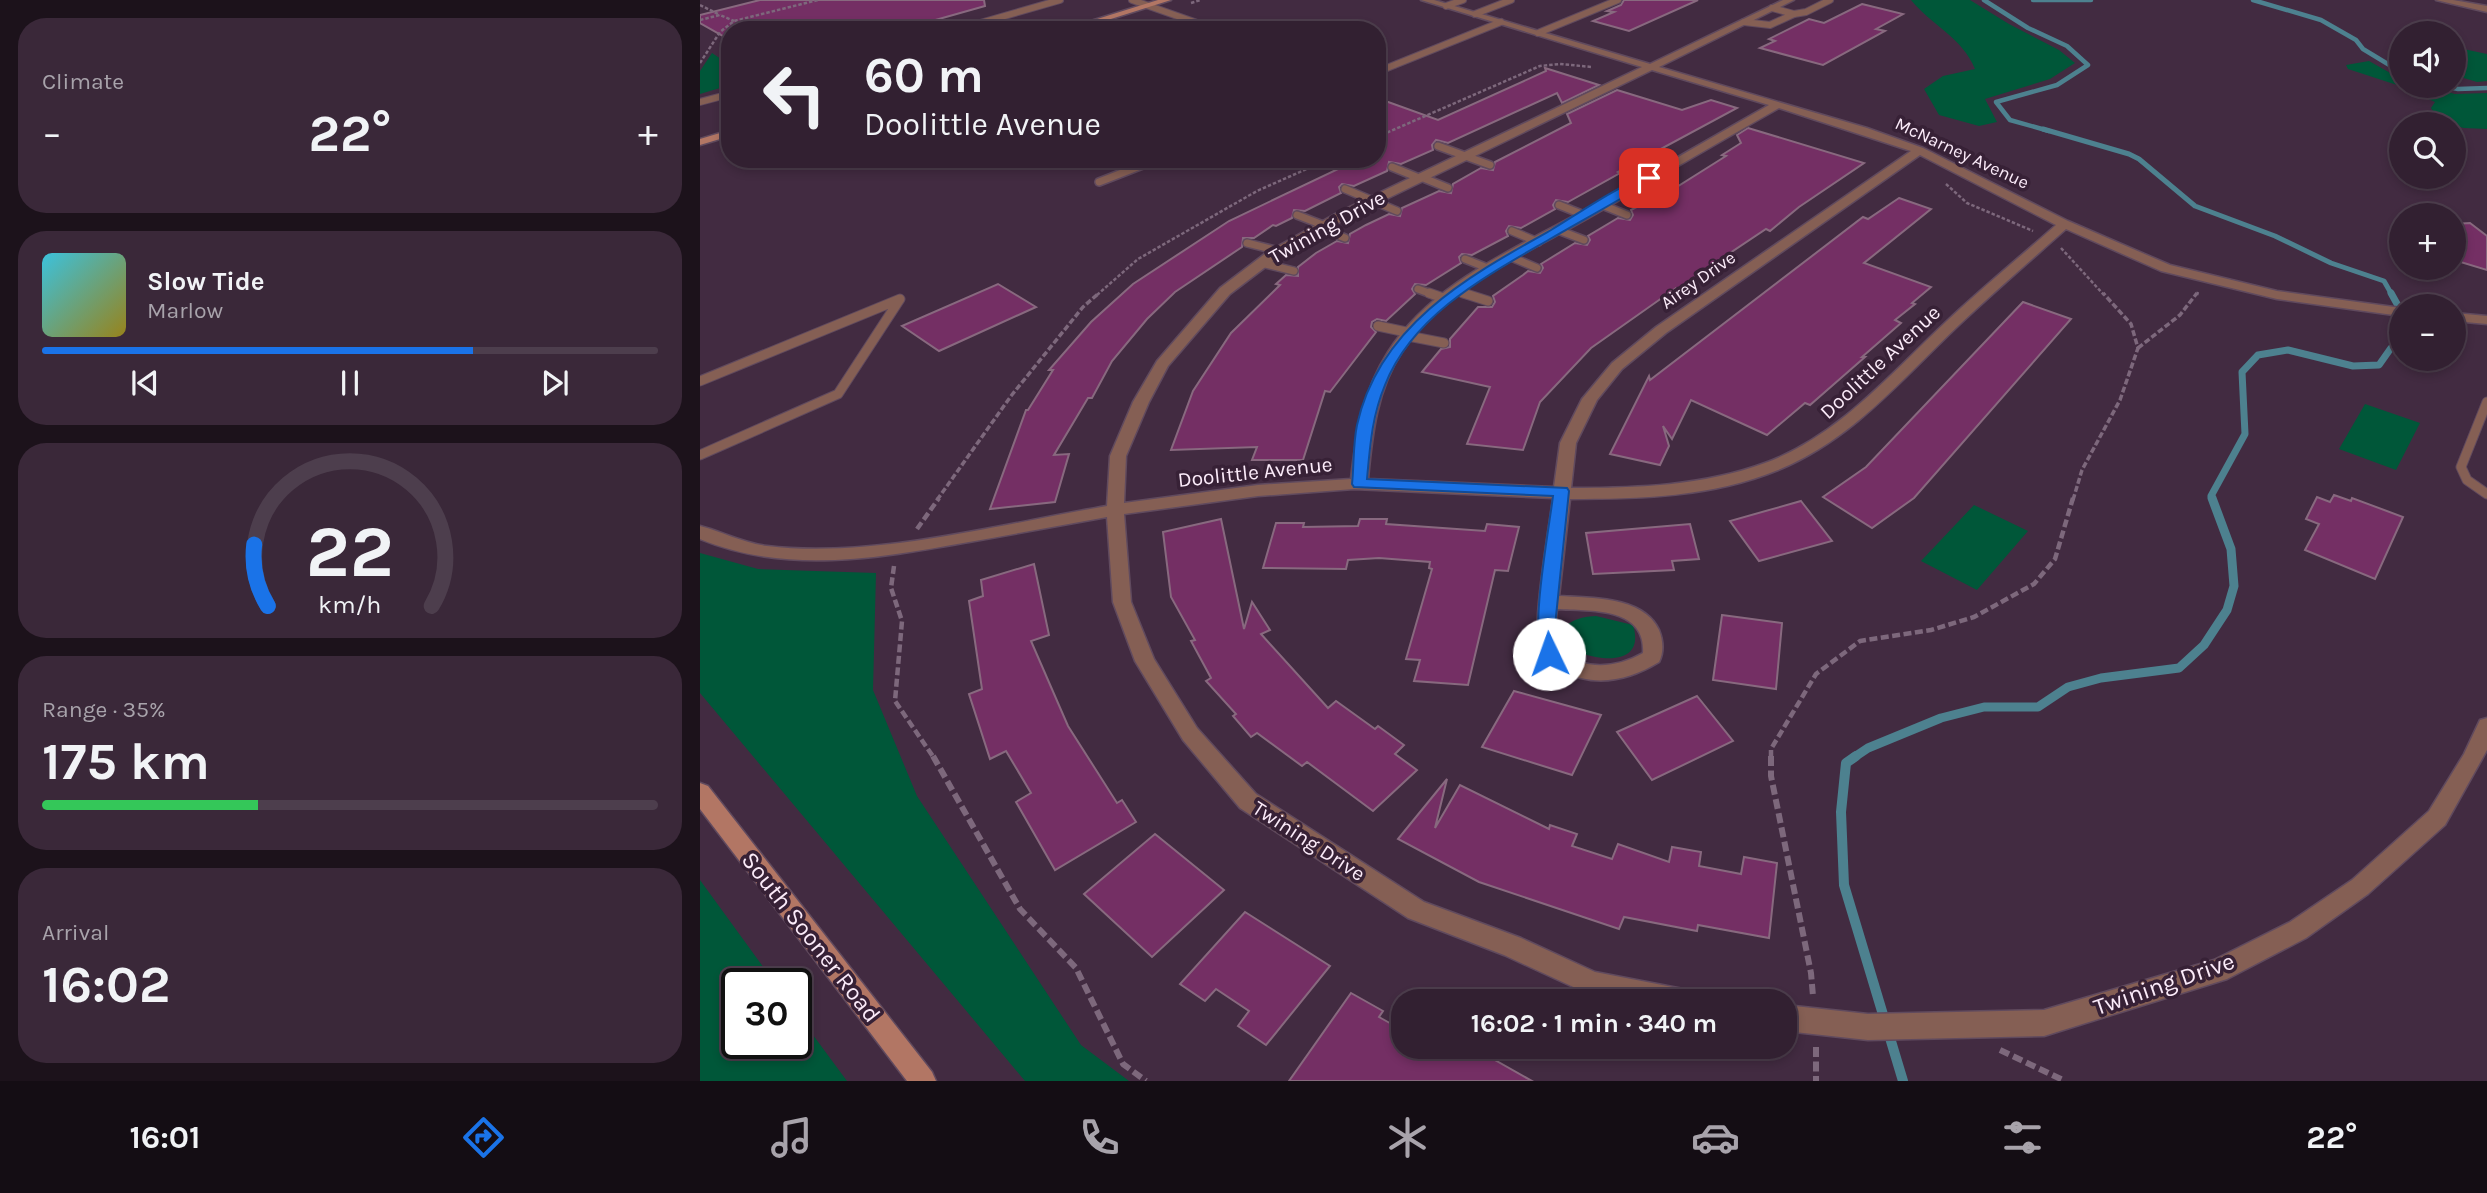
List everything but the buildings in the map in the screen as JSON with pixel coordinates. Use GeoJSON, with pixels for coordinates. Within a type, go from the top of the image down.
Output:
{"type":"FeatureCollection","features":[{"type":"Feature","properties":{"kind":"main road"},"geometry":{"type":"LineString","coordinates":[[1097,21],[1167,0]]}},
{"type":"Feature","properties":{"kind":"main road"},"geometry":{"type":"LineString","coordinates":[[700,142],[721,136]]}},
{"type":"Feature","properties":{"kind":"main road","name":"South Sooner Road"},"geometry":{"type":"LineString","coordinates":[[700,792],[923,1081]]}},
{"type":"Feature","properties":{"kind":"street","name":"McNarney Avenue"},"geometry":{"type":"LineString","coordinates":[[1425,0],[1863,130],[1920,150],[2064,224],[2166,268],[2277,295],[2389,311]]}},
{"type":"Feature","properties":{"kind":"street"},"geometry":{"type":"LineString","coordinates":[[2441,0],[2487,9]]}},
{"type":"Feature","properties":{"kind":"street","name":"Twining Drive"},"geometry":{"type":"LineString","coordinates":[[1619,989],[1592,984],[1512,946],[1416,910],[1248,801],[1190,734],[1145,661],[1122,602],[1115,510],[1118,456],[1141,402],[1162,364],[1225,291],[1279,251],[1320,226],[1772,8],[1792,7]]}},
{"type":"Feature","properties":{"kind":"street"},"geometry":{"type":"LineString","coordinates":[[1359,484],[1364,425],[1378,384],[1396,351],[1410,334],[1452,295],[1490,269],[1777,105]]}},
{"type":"Feature","properties":{"kind":"street","name":"Airey Drive"},"geometry":{"type":"LineString","coordinates":[[1549,602],[1601,606],[1637,616],[1649,624],[1654,637],[1653,657],[1624,672],[1600,673],[1573,669],[1558,663],[1549,654],[1546,626],[1568,443],[1576,424],[1590,399],[1617,366],[1661,330],[1920,150]]}},
{"type":"Feature","properties":{"kind":"street","name":"Doolittle Avenue"},"geometry":{"type":"LineString","coordinates":[[700,532],[714,539],[760,552],[833,554],[904,548],[1219,494],[1359,484],[1636,494],[1679,490],[1744,476],[1803,453],[1847,423],[1954,322],[2064,224]]}},
{"type":"Feature","properties":{"kind":"street"},"geometry":{"type":"LineString","coordinates":[[2466,318],[2487,320]]}},
{"type":"Feature","properties":{"kind":"street","name":"Twining Drive"},"geometry":{"type":"LineString","coordinates":[[1797,1020],[1868,1027],[2044,1023],[2218,971],[2298,930],[2360,887],[2437,818],[2473,758],[2487,726]]}},
{"type":"Feature","properties":{"kind":"lane"},"geometry":{"type":"LineString","coordinates":[[987,21],[1060,0]]}},
{"type":"Feature","properties":{"kind":"lane"},"geometry":{"type":"LineString","coordinates":[[1132,0],[1191,21]]}},
{"type":"Feature","properties":{"kind":"lane"},"geometry":{"type":"LineString","coordinates":[[1446,6],[1462,0]]}},
{"type":"Feature","properties":{"kind":"lane"},"geometry":{"type":"LineString","coordinates":[[1489,0],[1502,4]]}},
{"type":"Feature","properties":{"kind":"lane"},"geometry":{"type":"LineString","coordinates":[[1475,14],[1511,0]]}},
{"type":"Feature","properties":{"kind":"lane"},"geometry":{"type":"LineString","coordinates":[[1538,33],[1618,0]]}},
{"type":"Feature","properties":{"kind":"lane"},"geometry":{"type":"LineString","coordinates":[[1744,22],[1770,25],[1792,7],[1806,12],[1830,0]]}},
{"type":"Feature","properties":{"kind":"lane"},"geometry":{"type":"LineString","coordinates":[[1386,68],[1502,22]]}},
{"type":"Feature","properties":{"kind":"lane"},"geometry":{"type":"LineString","coordinates":[[700,102],[721,96]]}},
{"type":"Feature","properties":{"kind":"lane"},"geometry":{"type":"LineString","coordinates":[[1438,146],[1490,165]]}},
{"type":"Feature","properties":{"kind":"lane"},"geometry":{"type":"LineString","coordinates":[[1392,167],[1448,188]]}},
{"type":"Feature","properties":{"kind":"lane"},"geometry":{"type":"LineString","coordinates":[[1100,183],[1136,168]]}},
{"type":"Feature","properties":{"kind":"lane"},"geometry":{"type":"LineString","coordinates":[[1345,189],[1397,211]]}},
{"type":"Feature","properties":{"kind":"lane"},"geometry":{"type":"LineString","coordinates":[[1559,205],[1584,215]]}},
{"type":"Feature","properties":{"kind":"lane"},"geometry":{"type":"LineString","coordinates":[[1602,205],[1627,215]]}},
{"type":"Feature","properties":{"kind":"lane"},"geometry":{"type":"LineString","coordinates":[[1297,215],[1346,238]]}},
{"type":"Feature","properties":{"kind":"lane"},"geometry":{"type":"LineString","coordinates":[[1559,230],[1584,240]]}},
{"type":"Feature","properties":{"kind":"lane"},"geometry":{"type":"LineString","coordinates":[[1512,231],[1538,242]]}},
{"type":"Feature","properties":{"kind":"lane"},"geometry":{"type":"LineString","coordinates":[[1247,243],[1279,251]]}},
{"type":"Feature","properties":{"kind":"lane"},"geometry":{"type":"LineString","coordinates":[[1511,257],[1537,268]]}},
{"type":"Feature","properties":{"kind":"lane"},"geometry":{"type":"LineString","coordinates":[[1465,259],[1490,269]]}},
{"type":"Feature","properties":{"kind":"lane"},"geometry":{"type":"LineString","coordinates":[[1261,263],[1294,271]]}},
{"type":"Feature","properties":{"kind":"lane"},"geometry":{"type":"LineString","coordinates":[[1418,289],[1488,302]]}},
{"type":"Feature","properties":{"kind":"lane"},"geometry":{"type":"LineString","coordinates":[[700,381],[900,299],[838,394],[700,454]]}},
{"type":"Feature","properties":{"kind":"lane"},"geometry":{"type":"LineString","coordinates":[[1378,326],[1444,343]]}},
{"type":"Feature","properties":{"kind":"lane"},"geometry":{"type":"LineString","coordinates":[[2487,402],[2461,467],[2461,474],[2487,494]]}},
{"type":"Feature","properties":{"kind":"path"},"geometry":{"type":"LineString","coordinates":[[700,5],[734,21],[818,0]]}},
{"type":"Feature","properties":{"kind":"path"},"geometry":{"type":"LineString","coordinates":[[700,20],[720,15]]}},
{"type":"Feature","properties":{"kind":"path"},"geometry":{"type":"LineString","coordinates":[[700,63],[721,31]]}},
{"type":"Feature","properties":{"kind":"path"},"geometry":{"type":"LineString","coordinates":[[1386,134],[1540,66],[1560,64],[1599,67]]}},
{"type":"Feature","properties":{"kind":"path"},"geometry":{"type":"LineString","coordinates":[[1146,1081],[1123,1064],[1076,968],[1020,909],[936,761],[895,701],[902,621],[891,588],[892,569],[1011,396],[1083,307],[1138,259],[1257,191],[1309,168]]}},
{"type":"Feature","properties":{"kind":"path"},"geometry":{"type":"LineString","coordinates":[[2049,238],[2131,324],[2138,348]]}},
{"type":"Feature","properties":{"kind":"path"},"geometry":{"type":"LineString","coordinates":[[1816,1081],[1816,1023],[1811,973],[1771,776],[1771,749],[1816,674],[1860,641],[1931,630],[1974,617],[2034,584],[2055,559],[2082,470],[2120,400],[2138,348],[2184,312],[2194,300],[2200,285]]}},
{"type":"Feature","properties":{"kind":"path"},"geometry":{"type":"LineString","coordinates":[[1959,1026],[2065,1081]]}},
{"type":"Feature","properties":{"kind":"green space"},"geometry":{"type":"Polygon","coordinates":[[[1911,0],[1970,0],[2059,50],[2075,63],[2050,79],[1985,99],[1997,122],[1979,126],[1939,115],[1924,89],[1943,76],[1975,69],[1955,40],[1911,0]]]}},
{"type":"Feature","properties":{"kind":"green space"},"geometry":{"type":"Polygon","coordinates":[[[2466,50],[2487,54],[2487,81],[2477,82],[2466,79],[2466,50]]]}},
{"type":"Feature","properties":{"kind":"green space"},"geometry":{"type":"Polygon","coordinates":[[[712,53],[721,59],[721,88],[700,94],[700,71],[712,53]]]}},
{"type":"Feature","properties":{"kind":"green space"},"geometry":{"type":"Polygon","coordinates":[[[2369,61],[2389,72],[2389,82],[2348,69],[2346,65],[2369,61]]]}},
{"type":"Feature","properties":{"kind":"green space"},"geometry":{"type":"Polygon","coordinates":[[[2487,93],[2487,129],[2466,128],[2466,112],[2433,112],[2431,108],[2435,102],[2426,98],[2466,98],[2466,94],[2487,93]]]}},
{"type":"Feature","properties":{"kind":"green space"},"geometry":{"type":"Polygon","coordinates":[[[2365,404],[2420,423],[2396,470],[2339,449],[2365,404]]]}},
{"type":"Feature","properties":{"kind":"green space"},"geometry":{"type":"Polygon","coordinates":[[[1974,505],[2028,531],[1977,590],[1921,561],[1974,505]]]}},
{"type":"Feature","properties":{"kind":"green space"},"geometry":{"type":"Polygon","coordinates":[[[700,553],[758,569],[876,573],[873,690],[917,796],[1081,1045],[1129,1081],[1025,1081],[700,693],[700,553]]]}},
{"type":"Feature","properties":{"kind":"green space"},"geometry":{"type":"Polygon","coordinates":[[[1596,616],[1633,625],[1635,640],[1631,650],[1622,656],[1597,657],[1583,654],[1561,642],[1559,633],[1571,622],[1596,616]]]}},
{"type":"Feature","properties":{"kind":"green space"},"geometry":{"type":"Polygon","coordinates":[[[700,880],[764,968],[721,968],[721,1059],[812,1059],[812,1034],[847,1081],[700,1081],[700,880]]]}},
{"type":"Feature","properties":{"kind":"waterway"},"geometry":{"type":"LineString","coordinates":[[1984,0],[2028,28],[2067,46],[2088,65],[2057,85],[1996,102],[2010,120],[2049,131]]}},
{"type":"Feature","properties":{"kind":"waterway"},"geometry":{"type":"LineString","coordinates":[[2033,0],[2091,0]]}},
{"type":"Feature","properties":{"kind":"waterway"},"geometry":{"type":"LineString","coordinates":[[2253,0],[2321,20],[2356,40],[2363,49],[2389,65]]}},
{"type":"Feature","properties":{"kind":"waterway"},"geometry":{"type":"LineString","coordinates":[[2466,89],[2487,88]]}},
{"type":"Feature","properties":{"kind":"waterway"},"geometry":{"type":"LineString","coordinates":[[2043,129],[2129,154],[2139,159],[2195,206],[2275,236],[2331,263],[2384,281],[2391,294]]}},
{"type":"Feature","properties":{"kind":"waterway"},"geometry":{"type":"LineString","coordinates":[[2212,498],[2245,434],[2242,372],[2258,355],[2288,350],[2353,366],[2379,365],[2389,351]]}},
{"type":"Feature","properties":{"kind":"waterway"},"geometry":{"type":"LineString","coordinates":[[1856,756],[1868,748],[1941,718],[1984,707],[2038,707],[2068,687],[2101,678],[2179,668],[2204,645],[2227,610],[2234,586],[2231,549],[2212,498]]}},
{"type":"Feature","properties":{"kind":"waterway"},"geometry":{"type":"LineString","coordinates":[[1856,756],[1846,763],[1841,812],[1844,885],[1903,1081]]}},
{"type":"Feature","properties":{"kind":"route"},"geometry":{"type":"LineString","coordinates":[[1549,654],[1546,626],[1562,491],[1359,484],[1364,425],[1378,384],[1396,351],[1414,329],[1446,299],[1482,274],[1649,178]]}}]}
